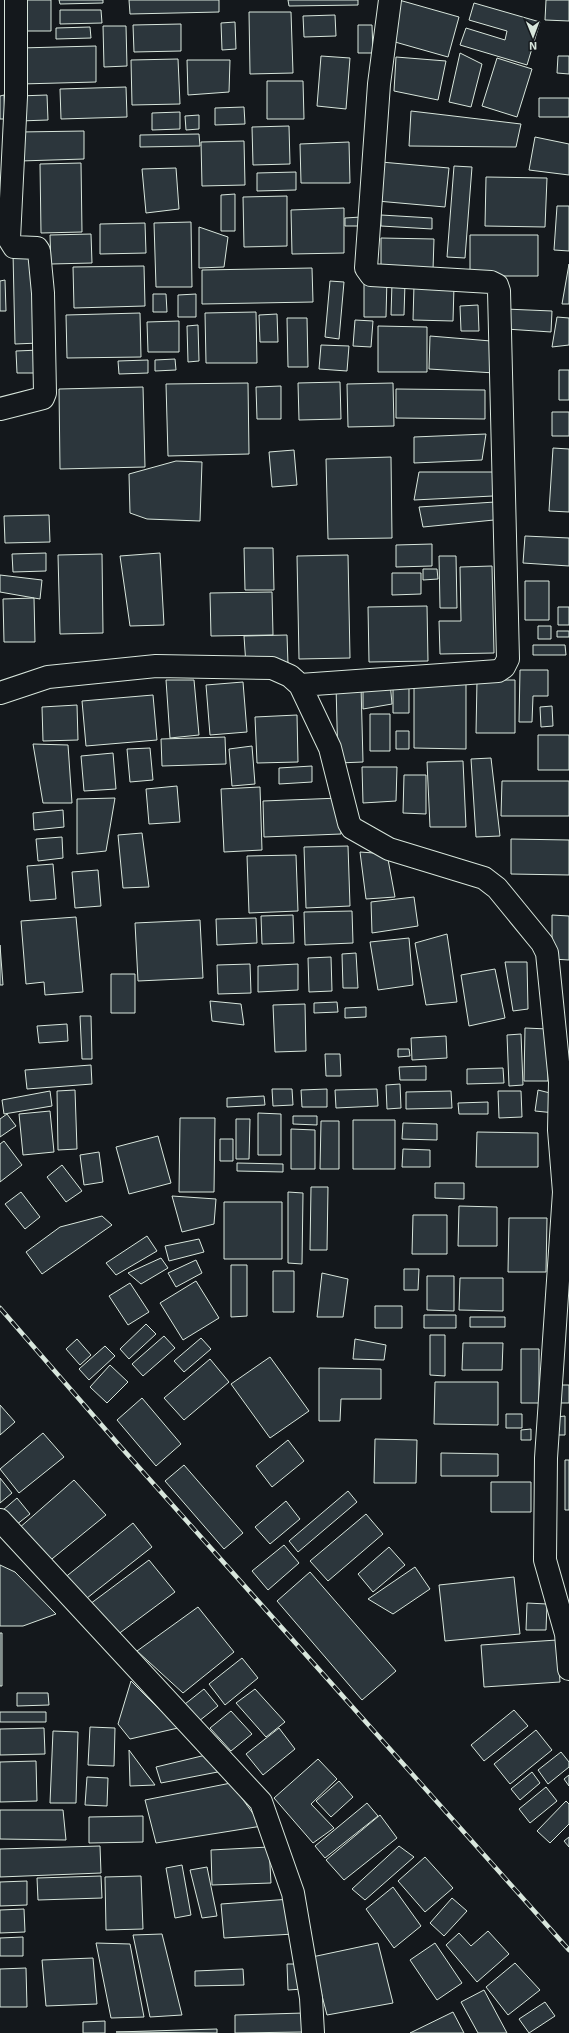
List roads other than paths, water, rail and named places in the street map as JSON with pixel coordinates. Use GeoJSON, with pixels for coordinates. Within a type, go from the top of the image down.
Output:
{"type":"FeatureCollection","features":[{"type":"Feature","properties":{"kind":"street"},"geometry":{"type":"LineString","coordinates":[[0,409],[37,401],[43,398],[45,393],[43,293],[40,252],[37,248],[14,248],[9,239],[16,97],[16,0]]}},
{"type":"Feature","properties":{"kind":"street"},"geometry":{"type":"LineString","coordinates":[[300,685],[498,671],[504,667],[508,659],[499,291],[497,285],[491,282],[371,274],[366,268],[379,84],[390,0]]}},
{"type":"Feature","properties":{"kind":"street"},"geometry":{"type":"LineString","coordinates":[[0,693],[48,677],[156,666],[272,668],[290,676],[300,685],[330,748],[349,823],[352,828],[389,849],[484,878],[497,888],[542,943],[547,953],[560,1082],[559,1130],[567,1192],[546,1458],[545,1560],[566,1634],[569,1669]]}},
{"type":"Feature","properties":{"kind":"street"},"geometry":{"type":"LineString","coordinates":[[0,1520],[261,1802],[293,1893],[311,1998],[312,2033]]}},
{"type":"Feature","properties":{"kind":"railway"},"geometry":{"type":"LineString","coordinates":[[0,1308],[119,1445],[569,1950]]}}]}
